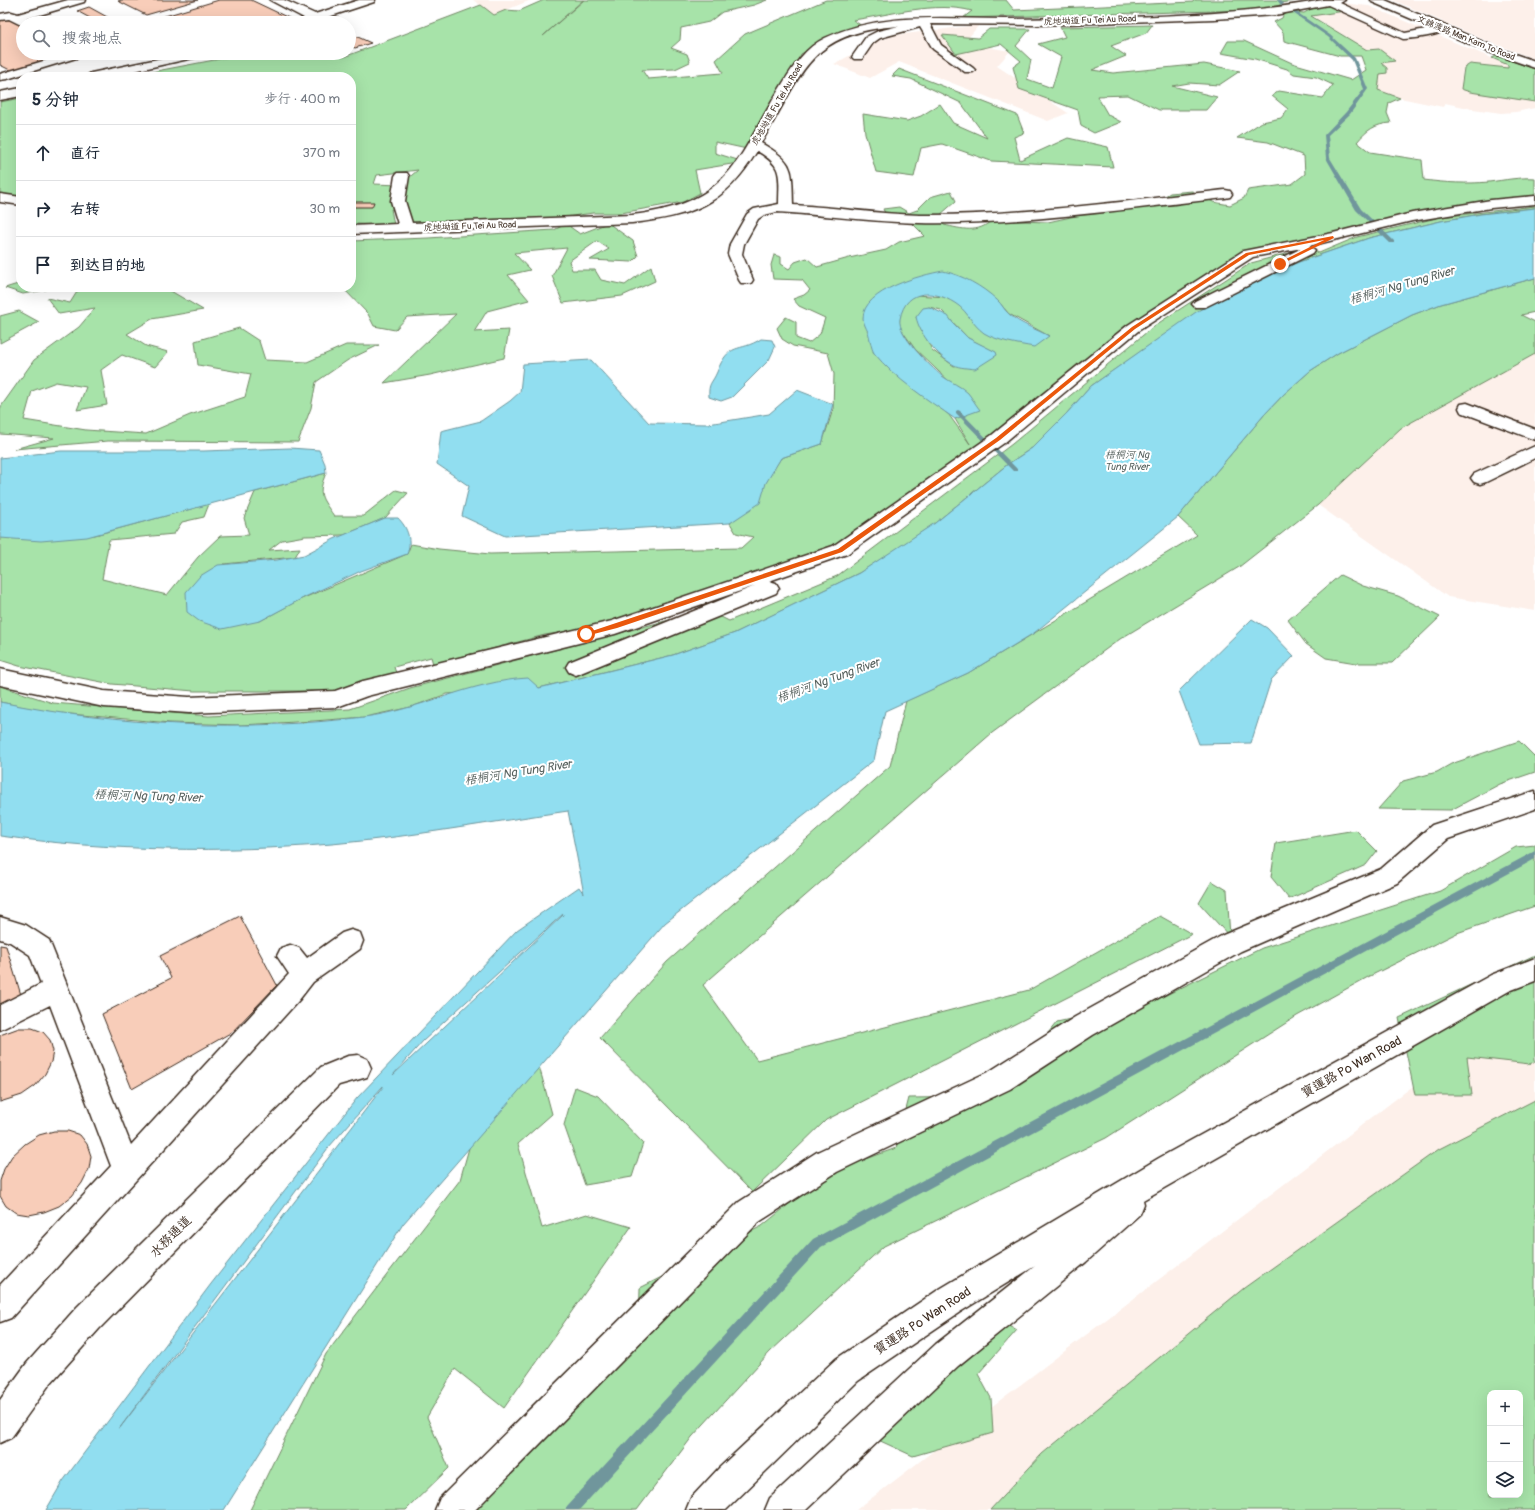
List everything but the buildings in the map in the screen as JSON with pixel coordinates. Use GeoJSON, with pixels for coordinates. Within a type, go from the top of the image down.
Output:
{"type":"FeatureCollection","features":[{"type":"Feature","properties":{"kind":"street"},"geometry":{"type":"LineString","coordinates":[[36,16],[80,0]]}},
{"type":"Feature","properties":{"kind":"street"},"geometry":{"type":"LineString","coordinates":[[275,0],[310,16]]}},
{"type":"Feature","properties":{"kind":"street"},"geometry":{"type":"LineString","coordinates":[[342,0],[353,6]]}},
{"type":"Feature","properties":{"kind":"street"},"geometry":{"type":"LineString","coordinates":[[320,16],[370,0]]}},
{"type":"Feature","properties":{"kind":"street","name":"文錦渡路 Man Kam To Road"},"geometry":{"type":"LineString","coordinates":[[1376,0],[1493,50],[1535,65]]}},
{"type":"Feature","properties":{"kind":"street"},"geometry":{"type":"LineString","coordinates":[[1335,1],[1403,36],[1411,36],[1442,29]]}},
{"type":"Feature","properties":{"kind":"street","name":"虎地坳道 Fu Tei Au Road"},"geometry":{"type":"LineString","coordinates":[[356,230],[645,218],[676,212],[699,203],[724,186],[753,144],[802,60],[813,50],[833,38],[856,30],[881,25],[923,22],[1007,22],[1243,14],[1275,12],[1335,1]]}},
{"type":"Feature","properties":{"kind":"street"},"geometry":{"type":"LineString","coordinates":[[0,17],[11,15],[16,18]]}},
{"type":"Feature","properties":{"kind":"street"},"geometry":{"type":"LineString","coordinates":[[858,57],[864,50],[866,42],[871,38],[881,33],[917,25],[923,22],[937,47],[969,70]]}},
{"type":"Feature","properties":{"kind":"street"},"geometry":{"type":"LineString","coordinates":[[37,72],[70,60]]}},
{"type":"Feature","properties":{"kind":"street"},"geometry":{"type":"LineString","coordinates":[[114,72],[170,60]]}},
{"type":"Feature","properties":{"kind":"street"},"geometry":{"type":"LineString","coordinates":[[105,64],[119,71]]}},
{"type":"Feature","properties":{"kind":"street"},"geometry":{"type":"LineString","coordinates":[[1,85],[16,80]]}},
{"type":"Feature","properties":{"kind":"street"},"geometry":{"type":"LineString","coordinates":[[1,85],[16,86]]}},
{"type":"Feature","properties":{"kind":"street"},"geometry":{"type":"LineString","coordinates":[[1,85],[16,90]]}},
{"type":"Feature","properties":{"kind":"street"},"geometry":{"type":"LineString","coordinates":[[753,144],[777,159],[783,166],[785,175],[786,208]]}},
{"type":"Feature","properties":{"kind":"street"},"geometry":{"type":"LineString","coordinates":[[402,176],[398,202],[406,228]]}},
{"type":"Feature","properties":{"kind":"street"},"geometry":{"type":"LineString","coordinates":[[746,280],[736,254],[737,244],[752,217],[759,212],[777,208],[907,219],[940,219],[1058,211],[1225,194]]}},
{"type":"Feature","properties":{"kind":"street"},"geometry":{"type":"LineString","coordinates":[[0,198],[16,200]]}},
{"type":"Feature","properties":{"kind":"street"},"geometry":{"type":"LineString","coordinates":[[576,667],[764,591],[836,552],[998,439],[1133,328],[1248,254],[1333,237],[1412,217],[1491,204],[1535,200]]}},
{"type":"Feature","properties":{"kind":"street"},"geometry":{"type":"LineString","coordinates":[[1200,304],[1333,237]]}},
{"type":"Feature","properties":{"kind":"street"},"geometry":{"type":"LineString","coordinates":[[1468,408],[1535,436]]}},
{"type":"Feature","properties":{"kind":"street"},"geometry":{"type":"LineString","coordinates":[[1480,478],[1535,451]]}},
{"type":"Feature","properties":{"kind":"street"},"geometry":{"type":"LineString","coordinates":[[0,677],[104,699],[182,704],[337,699],[363,689],[615,627],[836,552]]}},
{"type":"Feature","properties":{"kind":"street"},"geometry":{"type":"LineString","coordinates":[[452,1510],[749,1212],[827,1162],[1000,1080],[1084,1026],[1232,943],[1389,876],[1440,832],[1535,800]]}},
{"type":"Feature","properties":{"kind":"street"},"geometry":{"type":"LineString","coordinates":[[0,928],[17,933],[40,948],[127,1170]]}},
{"type":"Feature","properties":{"kind":"street"},"geometry":{"type":"LineString","coordinates":[[0,1307],[127,1170],[297,965],[351,941]]}},
{"type":"Feature","properties":{"kind":"street","name":"寶運路 Po Wan Road"},"geometry":{"type":"LineString","coordinates":[[703,1510],[731,1480],[847,1370],[949,1301],[1169,1168],[1500,983],[1535,969]]}},
{"type":"Feature","properties":{"kind":"street"},"geometry":{"type":"LineString","coordinates":[[0,1018],[56,989]]}},
{"type":"Feature","properties":{"kind":"street","name":"水務通道"},"geometry":{"type":"LineString","coordinates":[[0,1427],[38,1374],[88,1318],[121,1284],[330,1076],[348,1069],[358,1068]]}},
{"type":"Feature","properties":{"kind":"street","name":"寶運路 Po Wan Road"},"geometry":{"type":"LineString","coordinates":[[782,1510],[947,1355],[1076,1252],[1169,1168]]}},
{"type":"Feature","properties":{"kind":"shaded area"},"geometry":{"type":"Polygon","coordinates":[[[473,0],[531,0],[494,15],[473,0]]]}},
{"type":"Feature","properties":{"kind":"shaded area"},"geometry":{"type":"Polygon","coordinates":[[[1393,0],[1535,0],[1535,59],[1487,41],[1393,0]]]}},
{"type":"Feature","properties":{"kind":"shaded area"},"geometry":{"type":"Polygon","coordinates":[[[1341,3],[1369,6],[1508,65],[1508,68],[1470,64],[1463,69],[1461,89],[1535,102],[1535,108],[1501,113],[1445,103],[1443,107],[1400,98],[1378,90],[1381,63],[1394,60],[1379,49],[1367,50],[1311,15],[1341,11],[1332,6],[1341,3]]]}},
{"type":"Feature","properties":{"kind":"shaded area"},"geometry":{"type":"Polygon","coordinates":[[[979,25],[964,43],[1010,51],[997,66],[1068,113],[1048,121],[899,62],[870,78],[834,64],[875,42],[896,35],[979,25]]]}},
{"type":"Feature","properties":{"kind":"shaded area"},"geometry":{"type":"Polygon","coordinates":[[[1535,354],[1535,611],[1448,597],[1318,505],[1407,422],[1535,354]]]}},
{"type":"Feature","properties":{"kind":"shaded area"},"geometry":{"type":"Polygon","coordinates":[[[1535,1009],[1535,1510],[856,1510],[1501,1019],[1535,1009]]]}},
{"type":"Feature","properties":{"kind":"green space"},"geometry":{"type":"Polygon","coordinates":[[[544,0],[583,0],[543,36],[584,0],[767,0],[754,5],[722,12],[709,22],[681,28],[680,40],[671,48],[687,54],[690,62],[675,69],[642,70],[648,79],[723,73],[716,60],[745,34],[826,0],[1006,0],[1014,10],[1193,2],[1194,0],[1299,0],[1281,3],[1279,6],[1252,10],[963,18],[972,11],[943,7],[912,10],[853,20],[865,28],[837,34],[801,54],[756,151],[715,142],[715,153],[744,162],[695,170],[700,193],[683,202],[621,213],[593,213],[558,218],[414,225],[405,216],[391,209],[394,225],[356,224],[356,72],[151,72],[214,60],[356,60],[356,52],[481,5],[494,15],[506,10],[519,11],[544,0]],[[418,170],[377,175],[374,184],[400,185],[418,170]]]}},
{"type":"Feature","properties":{"kind":"green space"},"geometry":{"type":"Polygon","coordinates":[[[1317,6],[1332,6],[1345,11],[1311,16],[1367,50],[1379,49],[1395,61],[1381,63],[1387,68],[1387,73],[1380,74],[1378,90],[1400,98],[1389,103],[1387,113],[1391,123],[1372,128],[1357,142],[1370,152],[1422,160],[1424,180],[1473,183],[1518,178],[1535,178],[1535,201],[1458,209],[1247,254],[1096,358],[840,550],[635,620],[545,635],[433,664],[431,657],[394,667],[396,673],[339,691],[194,691],[112,684],[19,666],[0,660],[0,537],[95,535],[209,504],[204,517],[182,522],[174,534],[109,540],[102,579],[167,595],[198,557],[220,536],[249,535],[244,518],[255,492],[326,473],[321,491],[323,500],[334,516],[363,516],[396,490],[408,493],[385,518],[344,535],[305,536],[282,540],[269,550],[300,548],[295,557],[224,564],[260,621],[299,600],[407,554],[411,544],[439,549],[490,554],[741,548],[753,537],[736,533],[730,523],[757,502],[767,479],[781,458],[822,444],[833,409],[834,374],[828,353],[793,346],[782,339],[777,328],[786,317],[796,322],[796,338],[809,343],[820,334],[825,318],[799,306],[793,299],[804,295],[810,290],[802,280],[773,279],[771,265],[774,255],[781,257],[781,264],[789,269],[795,262],[807,258],[817,267],[886,250],[899,242],[925,236],[913,224],[886,215],[883,209],[899,207],[909,213],[917,210],[930,197],[951,191],[956,201],[940,215],[944,225],[957,228],[975,229],[992,220],[1048,222],[1103,210],[1132,209],[1149,206],[1170,193],[1192,191],[1213,202],[1230,205],[1244,198],[1248,190],[1292,184],[1305,174],[1304,156],[1268,142],[1237,138],[1262,122],[1281,118],[1288,109],[1272,96],[1279,91],[1323,98],[1333,85],[1316,77],[1294,74],[1287,69],[1255,59],[1221,53],[1228,41],[1244,41],[1292,63],[1351,80],[1366,70],[1361,56],[1340,56],[1284,41],[1283,32],[1274,22],[1282,18],[1285,11],[1304,13],[1317,6]],[[907,281],[873,352],[949,415],[970,444],[955,419],[978,409],[915,349],[898,325],[903,301],[915,295],[947,297],[1049,336],[1009,314],[997,300],[907,281]],[[929,307],[916,317],[932,350],[954,366],[995,356],[993,351],[968,338],[941,310],[929,307]]]}},
{"type":"Feature","properties":{"kind":"green space"},"geometry":{"type":"Polygon","coordinates":[[[1152,25],[1146,33],[1111,46],[1126,56],[1092,70],[1113,73],[1204,64],[1240,71],[1219,85],[1189,83],[1172,86],[1217,97],[1206,110],[1159,110],[1128,95],[1097,96],[1108,115],[1121,122],[1094,133],[1081,126],[1078,110],[1019,89],[1013,67],[1021,61],[1001,44],[956,54],[942,35],[978,38],[989,29],[1030,29],[1016,46],[1031,60],[1027,79],[1052,88],[1061,57],[1038,44],[1065,37],[1060,27],[1152,25]]]}},
{"type":"Feature","properties":{"kind":"green space"},"geometry":{"type":"Polygon","coordinates":[[[1501,54],[1506,59],[1535,69],[1535,102],[1470,92],[1461,89],[1464,68],[1470,64],[1508,68],[1508,65],[1492,58],[1501,54]]]}},
{"type":"Feature","properties":{"kind":"green space"},"geometry":{"type":"Polygon","coordinates":[[[899,69],[1017,115],[1024,133],[1014,137],[1020,160],[1068,138],[1108,147],[1113,167],[991,161],[942,144],[921,148],[914,177],[876,172],[865,133],[863,114],[907,121],[921,116],[940,104],[953,123],[987,138],[961,103],[911,79],[892,76],[899,69]]]}},
{"type":"Feature","properties":{"kind":"green space"},"geometry":{"type":"Polygon","coordinates":[[[16,99],[16,197],[0,195],[0,102],[16,99]]]}},
{"type":"Feature","properties":{"kind":"green space"},"geometry":{"type":"Polygon","coordinates":[[[1535,206],[1535,208],[1481,214],[1441,221],[1369,238],[1299,262],[1215,300],[1091,386],[1067,413],[1032,448],[1008,464],[935,523],[902,546],[859,573],[735,633],[673,655],[539,688],[447,694],[411,707],[365,717],[314,721],[241,725],[170,723],[48,712],[0,702],[0,686],[53,703],[209,716],[350,709],[410,688],[707,610],[729,621],[837,576],[1012,444],[1154,326],[1251,263],[1308,248],[1319,253],[1357,237],[1441,217],[1535,206]]]}},
{"type":"Feature","properties":{"kind":"green space"},"geometry":{"type":"Polygon","coordinates":[[[608,223],[633,241],[638,256],[632,262],[590,260],[609,249],[597,241],[569,261],[572,270],[595,270],[601,280],[625,285],[651,266],[655,281],[622,296],[563,303],[552,276],[567,248],[514,253],[530,270],[508,275],[529,300],[487,311],[474,332],[509,330],[504,358],[430,375],[384,383],[456,314],[407,317],[395,330],[374,326],[368,314],[347,292],[356,292],[356,241],[554,230],[566,224],[580,234],[608,223]]]}},
{"type":"Feature","properties":{"kind":"green space"},"geometry":{"type":"Polygon","coordinates":[[[1535,278],[1535,312],[1521,315],[1535,322],[1535,354],[1401,428],[1318,505],[1239,567],[1120,639],[992,733],[703,985],[757,1060],[1029,990],[1160,916],[1192,934],[826,1120],[752,1192],[600,1038],[667,962],[890,766],[906,701],[968,673],[1197,535],[1178,517],[1264,415],[1284,394],[1310,371],[1338,353],[1412,315],[1441,304],[1535,278]]]}},
{"type":"Feature","properties":{"kind":"green space"},"geometry":{"type":"Polygon","coordinates":[[[16,285],[16,292],[5,288],[16,285]]]}},
{"type":"Feature","properties":{"kind":"green space"},"geometry":{"type":"Polygon","coordinates":[[[17,292],[34,292],[23,294],[17,292]]]}},
{"type":"Feature","properties":{"kind":"green space"},"geometry":{"type":"Polygon","coordinates":[[[77,292],[172,292],[203,310],[152,319],[127,334],[146,346],[168,352],[155,367],[122,355],[101,370],[107,405],[77,410],[86,387],[56,382],[32,391],[24,420],[86,430],[146,434],[190,415],[245,397],[251,374],[198,365],[195,341],[239,328],[259,341],[265,360],[307,362],[346,345],[379,345],[348,360],[316,382],[311,408],[298,442],[108,441],[14,449],[54,438],[0,434],[0,409],[34,360],[79,327],[95,308],[59,314],[47,298],[70,303],[77,292]]]}},
{"type":"Feature","properties":{"kind":"green space"},"geometry":{"type":"Polygon","coordinates":[[[19,311],[39,322],[0,343],[0,316],[19,311]]]}},
{"type":"Feature","properties":{"kind":"green space"},"geometry":{"type":"Polygon","coordinates":[[[1340,575],[1363,586],[1398,596],[1440,617],[1392,663],[1356,663],[1326,658],[1306,644],[1288,620],[1340,575]]]}},
{"type":"Feature","properties":{"kind":"green space"},"geometry":{"type":"Polygon","coordinates":[[[1519,741],[1535,757],[1535,772],[1500,784],[1451,810],[1378,809],[1403,781],[1437,772],[1451,764],[1519,741]]]}},
{"type":"Feature","properties":{"kind":"green space"},"geometry":{"type":"Polygon","coordinates":[[[1356,830],[1377,851],[1366,865],[1289,899],[1271,877],[1276,843],[1356,830]]]}},
{"type":"Feature","properties":{"kind":"green space"},"geometry":{"type":"Polygon","coordinates":[[[1535,845],[1535,906],[1457,933],[1368,977],[1297,1016],[1106,1138],[884,1246],[770,1352],[692,1437],[637,1510],[476,1510],[639,1335],[640,1288],[762,1226],[826,1174],[896,1148],[909,1098],[996,1097],[1057,1022],[1156,1000],[1262,948],[1440,891],[1516,847],[1535,845]]]}},
{"type":"Feature","properties":{"kind":"green space"},"geometry":{"type":"Polygon","coordinates":[[[1212,881],[1227,890],[1230,937],[1199,903],[1212,881]]]}},
{"type":"Feature","properties":{"kind":"green space"},"geometry":{"type":"Polygon","coordinates":[[[1535,955],[1535,1061],[1530,1064],[1467,1057],[1472,1095],[1415,1095],[1399,1018],[1535,955]]]}},
{"type":"Feature","properties":{"kind":"green space"},"geometry":{"type":"Polygon","coordinates":[[[536,1055],[552,1114],[518,1144],[542,1228],[587,1214],[631,1227],[504,1408],[455,1369],[427,1417],[449,1468],[406,1510],[250,1510],[326,1354],[460,1180],[478,1116],[536,1055]]]}},
{"type":"Feature","properties":{"kind":"green space"},"geometry":{"type":"Polygon","coordinates":[[[575,1087],[598,1096],[643,1143],[632,1177],[585,1185],[564,1125],[575,1087]]]}},
{"type":"Feature","properties":{"kind":"green space"},"geometry":{"type":"Polygon","coordinates":[[[1535,1100],[1535,1510],[990,1510],[1042,1454],[1244,1288],[1439,1149],[1535,1100]]]}},
{"type":"Feature","properties":{"kind":"green space"},"geometry":{"type":"Polygon","coordinates":[[[982,1309],[1017,1330],[978,1374],[991,1398],[993,1433],[913,1456],[850,1427],[982,1309]]]}},
{"type":"Feature","properties":{"kind":"water","name":"梧桐河 Ng Tung River"},"geometry":{"type":"Polygon","coordinates":[[[1535,208],[1535,278],[1441,304],[1412,315],[1338,353],[1310,371],[1284,394],[1264,415],[1178,517],[1034,633],[968,673],[885,711],[874,760],[665,923],[403,1224],[224,1510],[46,1510],[63,1481],[211,1284],[357,1098],[517,930],[579,887],[584,894],[568,811],[362,841],[249,849],[166,849],[82,845],[0,836],[0,702],[90,717],[181,724],[227,725],[319,722],[385,713],[486,684],[507,680],[528,678],[539,688],[673,655],[735,633],[859,573],[935,523],[1008,464],[1032,448],[1067,413],[1091,386],[1196,312],[1244,285],[1299,262],[1369,238],[1441,221],[1481,214],[1535,208]],[[563,915],[423,1041],[393,1075],[563,915]],[[383,1087],[328,1148],[119,1429],[383,1087]]]}},
{"type":"Feature","properties":{"kind":"water"},"geometry":{"type":"Polygon","coordinates":[[[943,271],[964,278],[978,286],[999,302],[1013,318],[1049,336],[1034,347],[1008,342],[984,333],[959,306],[942,297],[933,294],[924,294],[916,296],[909,301],[903,308],[900,326],[909,341],[915,350],[937,371],[968,393],[980,410],[955,419],[912,388],[882,362],[873,351],[863,318],[866,308],[872,299],[883,292],[908,280],[943,271]]]}},
{"type":"Feature","properties":{"kind":"water"},"geometry":{"type":"Polygon","coordinates":[[[929,307],[948,316],[968,338],[996,352],[997,355],[975,369],[959,367],[948,361],[936,351],[925,338],[918,324],[916,317],[923,308],[929,307]]]}},
{"type":"Feature","properties":{"kind":"water"},"geometry":{"type":"Polygon","coordinates":[[[761,339],[772,340],[775,347],[769,360],[732,397],[721,401],[709,397],[710,386],[721,362],[726,356],[735,349],[761,339]]]}},
{"type":"Feature","properties":{"kind":"water"},"geometry":{"type":"Polygon","coordinates":[[[591,360],[649,423],[708,424],[769,414],[797,390],[833,404],[822,444],[781,458],[766,483],[760,503],[730,523],[505,536],[462,516],[469,486],[437,464],[441,431],[481,421],[510,401],[520,392],[523,364],[591,360]]]}},
{"type":"Feature","properties":{"kind":"water"},"geometry":{"type":"Polygon","coordinates":[[[290,448],[319,450],[325,464],[326,473],[87,537],[41,541],[0,538],[0,458],[61,451],[204,451],[290,448]]]}},
{"type":"Feature","properties":{"kind":"water"},"geometry":{"type":"Polygon","coordinates":[[[385,518],[398,518],[407,530],[409,544],[407,554],[361,571],[305,597],[260,621],[222,629],[199,621],[187,612],[186,592],[200,576],[218,565],[277,560],[304,555],[334,539],[385,518]]]}},
{"type":"Feature","properties":{"kind":"water"},"geometry":{"type":"Polygon","coordinates":[[[1252,619],[1267,628],[1294,656],[1271,680],[1251,743],[1199,744],[1179,691],[1252,619]]]}},
{"type":"Feature","properties":{"kind":"waterway"},"geometry":{"type":"LineString","coordinates":[[1279,0],[1282,4]]}},
{"type":"Feature","properties":{"kind":"waterway"},"geometry":{"type":"LineString","coordinates":[[1294,12],[1329,36],[1354,59],[1366,89],[1348,113],[1326,135],[1328,158],[1359,210],[1392,242]]}},
{"type":"Feature","properties":{"kind":"waterway"},"geometry":{"type":"LineString","coordinates":[[958,412],[1015,470]]}},
{"type":"Feature","properties":{"kind":"waterway"},"geometry":{"type":"LineString","coordinates":[[571,1510],[817,1243],[1535,855]]}},
{"type":"Feature","properties":{"kind":"route"},"geometry":{"type":"LineString","coordinates":[[586,634],[615,627],[840,550],[998,439],[1133,328],[1248,254],[1333,237],[1280,264]]}}]}
